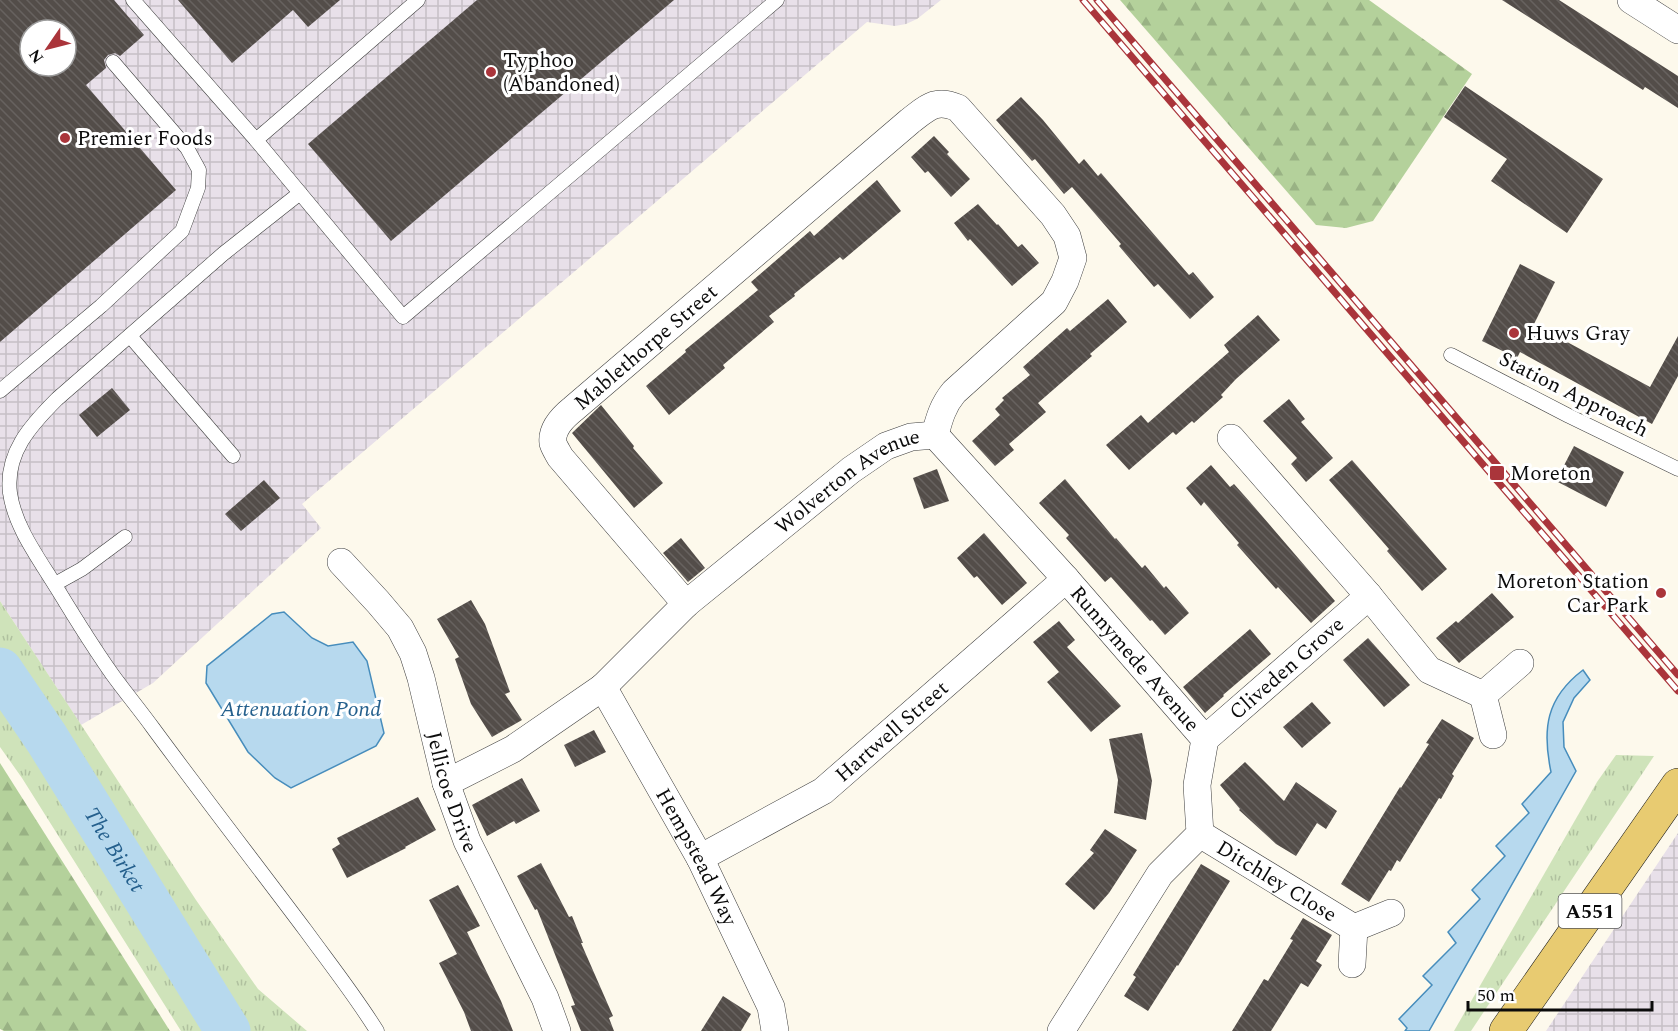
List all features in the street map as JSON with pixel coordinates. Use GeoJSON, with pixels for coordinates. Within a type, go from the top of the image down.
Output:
{"type":"FeatureCollection","features":[{"type":"Feature","properties":{"kind":"main road","name":"A551"},"geometry":{"type":"LineString","coordinates":[[1506,1031],[1676,788]]}},
{"type":"Feature","properties":{"kind":"street"},"geometry":{"type":"LineString","coordinates":[[1631,0],[1678,30]]}},
{"type":"Feature","properties":{"kind":"street","name":"Wolverton Avenue"},"geometry":{"type":"LineString","coordinates":[[446,783],[513,749],[603,687],[686,604],[851,470],[886,446],[911,437],[935,435],[946,401],[963,382],[1054,303],[1073,258],[1067,236],[1053,215],[958,108],[947,104],[929,106],[910,122]]}},
{"type":"Feature","properties":{"kind":"street","name":"Mablethorpe Street"},"geometry":{"type":"LineString","coordinates":[[686,604],[560,457],[553,443],[555,431],[562,419],[573,409],[910,122]]}},
{"type":"Feature","properties":{"kind":"street","name":"Runnymede Avenue"},"geometry":{"type":"LineString","coordinates":[[935,435],[1066,579],[1205,739],[1197,785],[1200,834]]}},
{"type":"Feature","properties":{"kind":"street"},"geometry":{"type":"LineString","coordinates":[[1231,438],[1369,596],[1429,670],[1483,696],[1493,735]]}},
{"type":"Feature","properties":{"kind":"street","name":"Jellicoe Drive"},"geometry":{"type":"LineString","coordinates":[[341,562],[400,628],[412,653],[421,678],[446,783],[467,841],[545,998],[557,1031]]}},
{"type":"Feature","properties":{"kind":"street","name":"Hartwell Street"},"geometry":{"type":"LineString","coordinates":[[700,858],[823,791],[1066,579]]}},
{"type":"Feature","properties":{"kind":"street","name":"Cliveden Grove"},"geometry":{"type":"LineString","coordinates":[[1205,739],[1369,596]]}},
{"type":"Feature","properties":{"kind":"street"},"geometry":{"type":"LineString","coordinates":[[1483,696],[1520,663]]}},
{"type":"Feature","properties":{"kind":"street","name":"Hempstead Way"},"geometry":{"type":"LineString","coordinates":[[603,687],[700,858],[771,1007],[775,1031]]}},
{"type":"Feature","properties":{"kind":"street"},"geometry":{"type":"LineString","coordinates":[[1061,1031],[1160,874],[1200,834]]}},
{"type":"Feature","properties":{"kind":"street","name":"Ditchley Close"},"geometry":{"type":"LineString","coordinates":[[1200,834],[1354,928]]}},
{"type":"Feature","properties":{"kind":"street","name":"Ditchley Close"},"geometry":{"type":"LineString","coordinates":[[1354,928],[1391,913]]}},
{"type":"Feature","properties":{"kind":"street","name":"Ditchley Close"},"geometry":{"type":"LineString","coordinates":[[1352,964],[1354,928]]}},
{"type":"Feature","properties":{"kind":"lane"},"geometry":{"type":"LineString","coordinates":[[133,0],[256,140],[403,317],[777,0]]}},
{"type":"Feature","properties":{"kind":"lane"},"geometry":{"type":"LineString","coordinates":[[256,140],[418,0]]}},
{"type":"Feature","properties":{"kind":"lane"},"geometry":{"type":"LineString","coordinates":[[0,391],[101,306],[182,231],[198,188],[199,170],[187,148],[113,62]]}},
{"type":"Feature","properties":{"kind":"lane"},"geometry":{"type":"LineString","coordinates":[[300,193],[223,254],[40,416],[21,441],[13,460],[9,476],[10,492],[14,509],[27,538],[112,674],[264,874],[377,1031]]}},
{"type":"Feature","properties":{"kind":"lane"},"geometry":{"type":"LineString","coordinates":[[130,336],[233,456]]}},
{"type":"Feature","properties":{"kind":"lane","name":"Station Approach"},"geometry":{"type":"LineString","coordinates":[[1451,355],[1678,470]]}},
{"type":"Feature","properties":{"kind":"lane"},"geometry":{"type":"LineString","coordinates":[[55,584],[82,569],[125,537]]}},
{"type":"Feature","properties":{"kind":"shaded area"},"geometry":{"type":"Polygon","coordinates":[[[0,0],[941,0],[917,19],[906,24],[895,26],[867,22],[302,504],[321,528],[153,683],[81,725],[0,601],[0,0]]]}},
{"type":"Feature","properties":{"kind":"shaded area"},"geometry":{"type":"Polygon","coordinates":[[[1678,833],[1678,1031],[1546,1031],[1678,833]]]}},
{"type":"Feature","properties":{"kind":"green space"},"geometry":{"type":"Polygon","coordinates":[[[1120,0],[1369,0],[1472,74],[1373,221],[1346,228],[1316,225],[1120,0]]]}},
{"type":"Feature","properties":{"kind":"green space"},"geometry":{"type":"Polygon","coordinates":[[[0,601],[196,900],[258,989],[307,1031],[181,1031],[22,778],[0,747],[0,601]]]}},
{"type":"Feature","properties":{"kind":"green space"},"geometry":{"type":"Polygon","coordinates":[[[1616,755],[1654,756],[1471,1031],[1454,1031],[1597,782],[1616,755]]]}},
{"type":"Feature","properties":{"kind":"green space"},"geometry":{"type":"Polygon","coordinates":[[[0,763],[170,1031],[4,1031],[0,1029],[0,763]]]}},
{"type":"Feature","properties":{"kind":"water","name":"Attenuation Pond"},"geometry":{"type":"Polygon","coordinates":[[[284,612],[312,638],[328,646],[353,642],[367,661],[384,733],[376,746],[291,788],[275,778],[248,752],[206,683],[207,666],[272,614],[284,612]]]}},
{"type":"Feature","properties":{"kind":"water"},"geometry":{"type":"Polygon","coordinates":[[[1583,670],[1590,680],[1574,698],[1563,722],[1564,747],[1576,771],[1429,1031],[1405,1031],[1407,1028],[1399,1019],[1432,985],[1423,976],[1456,943],[1448,932],[1480,899],[1472,890],[1505,856],[1496,846],[1529,813],[1522,804],[1551,772],[1547,742],[1550,715],[1561,692],[1583,670]]]}},
{"type":"Feature","properties":{"kind":"building","name":"Premier Foods"},"geometry":{"type":"Polygon","coordinates":[[[0,0],[114,0],[144,35],[120,56],[115,53],[108,55],[104,60],[106,68],[86,85],[176,190],[0,342],[0,0]]]}},
{"type":"Feature","properties":{"kind":"building"},"geometry":{"type":"Polygon","coordinates":[[[178,0],[340,0],[308,27],[293,10],[232,63],[178,0]]]}},
{"type":"Feature","properties":{"kind":"building","name":"Typhoo (Abandoned)"},"geometry":{"type":"Polygon","coordinates":[[[477,0],[674,0],[391,241],[308,144],[477,0]]]}},
{"type":"Feature","properties":{"kind":"building"},"geometry":{"type":"Polygon","coordinates":[[[1502,0],[1559,0],[1678,76],[1678,108],[1645,87],[1643,90],[1502,0]]]}},
{"type":"Feature","properties":{"kind":"building"},"geometry":{"type":"Polygon","coordinates":[[[1465,86],[1603,179],[1567,233],[1491,181],[1507,159],[1444,117],[1465,86]]]}},
{"type":"Feature","properties":{"kind":"building"},"geometry":{"type":"Polygon","coordinates":[[[1021,97],[1079,164],[1084,159],[1098,176],[1101,173],[1189,275],[1193,272],[1214,297],[1190,319],[1158,284],[1154,287],[1072,187],[1064,194],[1035,159],[1032,161],[996,120],[1021,97]]]}},
{"type":"Feature","properties":{"kind":"building"},"geometry":{"type":"Polygon","coordinates":[[[934,136],[970,179],[951,197],[928,171],[925,173],[911,157],[934,136]]]}},
{"type":"Feature","properties":{"kind":"building"},"geometry":{"type":"Polygon","coordinates":[[[877,180],[901,211],[843,260],[840,257],[794,294],[795,296],[769,316],[774,322],[723,365],[725,368],[669,415],[646,386],[686,352],[685,350],[758,290],[751,282],[810,231],[814,236],[877,180]]]}},
{"type":"Feature","properties":{"kind":"building"},"geometry":{"type":"Polygon","coordinates":[[[978,204],[1018,247],[1022,244],[1039,263],[1012,286],[970,239],[968,241],[954,223],[978,204]]]}},
{"type":"Feature","properties":{"kind":"building"},"geometry":{"type":"Polygon","coordinates":[[[1520,264],[1555,282],[1534,324],[1650,387],[1678,336],[1678,376],[1652,424],[1520,352],[1517,358],[1482,341],[1520,264]]]}},
{"type":"Feature","properties":{"kind":"building"},"geometry":{"type":"Polygon","coordinates":[[[1108,299],[1127,322],[1038,403],[1046,412],[1009,444],[1014,450],[995,466],[972,441],[1000,415],[995,409],[1004,400],[1002,398],[1030,375],[1023,367],[1067,328],[1070,331],[1108,299]]]}},
{"type":"Feature","properties":{"kind":"building"},"geometry":{"type":"Polygon","coordinates":[[[1258,315],[1280,340],[1236,379],[1221,395],[1223,397],[1194,423],[1192,421],[1176,435],[1173,432],[1129,470],[1106,445],[1141,415],[1148,423],[1229,352],[1224,345],[1258,315]]]}},
{"type":"Feature","properties":{"kind":"building"},"geometry":{"type":"Polygon","coordinates":[[[112,388],[130,410],[97,437],[79,415],[112,388]]]}},
{"type":"Feature","properties":{"kind":"building"},"geometry":{"type":"Polygon","coordinates":[[[1289,399],[1305,419],[1301,422],[1333,458],[1306,482],[1291,464],[1297,458],[1263,421],[1289,399]]]}},
{"type":"Feature","properties":{"kind":"building"},"geometry":{"type":"Polygon","coordinates":[[[601,405],[663,483],[634,508],[572,433],[601,405]]]}},
{"type":"Feature","properties":{"kind":"building"},"geometry":{"type":"Polygon","coordinates":[[[1574,446],[1624,472],[1606,507],[1556,481],[1574,446]]]}},
{"type":"Feature","properties":{"kind":"building"},"geometry":{"type":"Polygon","coordinates":[[[1352,460],[1447,569],[1422,591],[1329,480],[1352,460]]]}},
{"type":"Feature","properties":{"kind":"building"},"geometry":{"type":"Polygon","coordinates":[[[1211,465],[1230,487],[1234,484],[1335,601],[1311,623],[1278,587],[1276,589],[1237,545],[1239,543],[1204,502],[1201,506],[1186,488],[1211,465]]]}},
{"type":"Feature","properties":{"kind":"building"},"geometry":{"type":"Polygon","coordinates":[[[937,469],[949,501],[924,509],[913,478],[937,469]]]}},
{"type":"Feature","properties":{"kind":"building"},"geometry":{"type":"Polygon","coordinates":[[[1065,479],[1115,539],[1142,568],[1145,565],[1164,588],[1166,586],[1189,613],[1165,635],[1111,577],[1105,582],[1066,538],[1069,535],[1039,503],[1065,479]]]}},
{"type":"Feature","properties":{"kind":"building"},"geometry":{"type":"Polygon","coordinates":[[[264,480],[280,498],[241,531],[225,514],[264,480]]]}},
{"type":"Feature","properties":{"kind":"building"},"geometry":{"type":"Polygon","coordinates":[[[984,533],[1027,583],[1002,605],[977,576],[974,578],[957,558],[984,533]]]}},
{"type":"Feature","properties":{"kind":"building"},"geometry":{"type":"Polygon","coordinates":[[[681,538],[705,568],[688,582],[663,553],[681,538]]]}},
{"type":"Feature","properties":{"kind":"building"},"geometry":{"type":"Polygon","coordinates":[[[1492,593],[1514,617],[1459,663],[1436,638],[1456,621],[1458,623],[1492,593]]]}},
{"type":"Feature","properties":{"kind":"building"},"geometry":{"type":"Polygon","coordinates":[[[471,600],[485,624],[510,692],[505,694],[522,720],[492,737],[471,704],[455,659],[459,657],[437,619],[471,600]]]}},
{"type":"Feature","properties":{"kind":"building"},"geometry":{"type":"Polygon","coordinates":[[[1059,621],[1075,640],[1067,647],[1121,706],[1091,732],[1047,682],[1059,672],[1033,642],[1059,621]]]}},
{"type":"Feature","properties":{"kind":"building"},"geometry":{"type":"Polygon","coordinates":[[[1250,629],[1271,654],[1205,713],[1183,687],[1250,629]]]}},
{"type":"Feature","properties":{"kind":"building"},"geometry":{"type":"Polygon","coordinates":[[[1368,638],[1410,685],[1384,707],[1343,660],[1368,638]]]}},
{"type":"Feature","properties":{"kind":"building"},"geometry":{"type":"Polygon","coordinates":[[[1312,702],[1331,723],[1302,748],[1283,727],[1312,702]]]}},
{"type":"Feature","properties":{"kind":"building"},"geometry":{"type":"Polygon","coordinates":[[[1442,719],[1474,738],[1452,774],[1454,776],[1441,799],[1439,798],[1400,862],[1397,860],[1391,871],[1389,870],[1369,902],[1341,884],[1429,744],[1426,743],[1442,719]]]}},
{"type":"Feature","properties":{"kind":"building"},"geometry":{"type":"Polygon","coordinates":[[[594,730],[606,752],[575,767],[564,745],[594,730]]]}},
{"type":"Feature","properties":{"kind":"building"},"geometry":{"type":"Polygon","coordinates":[[[1142,733],[1152,781],[1146,820],[1114,813],[1118,780],[1109,739],[1142,733]]]}},
{"type":"Feature","properties":{"kind":"building"},"geometry":{"type":"Polygon","coordinates":[[[1245,762],[1284,801],[1296,782],[1337,811],[1326,829],[1317,823],[1296,856],[1276,844],[1239,810],[1220,785],[1245,762]]]}},
{"type":"Feature","properties":{"kind":"building"},"geometry":{"type":"Polygon","coordinates":[[[522,778],[540,811],[516,824],[514,821],[487,836],[472,805],[522,778]]]}},
{"type":"Feature","properties":{"kind":"building"},"geometry":{"type":"Polygon","coordinates":[[[418,797],[436,830],[347,878],[332,849],[340,844],[337,838],[418,797]]]}},
{"type":"Feature","properties":{"kind":"building"},"geometry":{"type":"Polygon","coordinates":[[[1105,829],[1137,850],[1109,893],[1094,910],[1065,884],[1094,853],[1090,850],[1105,829]]]}},
{"type":"Feature","properties":{"kind":"building"},"geometry":{"type":"Polygon","coordinates":[[[541,863],[569,917],[572,916],[583,943],[581,943],[613,1016],[609,1018],[614,1031],[581,1031],[571,1006],[575,1005],[537,909],[535,910],[517,876],[541,863]]]}},
{"type":"Feature","properties":{"kind":"building"},"geometry":{"type":"Polygon","coordinates":[[[1201,864],[1230,881],[1148,1011],[1124,996],[1136,977],[1133,975],[1201,864]]]}},
{"type":"Feature","properties":{"kind":"building"},"geometry":{"type":"Polygon","coordinates":[[[458,885],[480,926],[467,932],[513,1031],[471,1031],[439,963],[457,954],[429,900],[458,885]]]}},
{"type":"Feature","properties":{"kind":"building"},"geometry":{"type":"Polygon","coordinates":[[[1303,918],[1332,935],[1316,961],[1322,965],[1308,987],[1301,983],[1271,1031],[1232,1031],[1264,979],[1268,981],[1293,940],[1290,939],[1303,918]]]}},
{"type":"Feature","properties":{"kind":"building"},"geometry":{"type":"Polygon","coordinates":[[[723,996],[751,1014],[741,1031],[701,1031],[723,996]]]}},
{"type":"Feature","properties":{"kind":"waterway","name":"The Birket"},"geometry":{"type":"LineString","coordinates":[[0,670],[47,739],[228,1031]]}},
{"type":"Feature","properties":{"kind":"railway"},"geometry":{"type":"LineString","coordinates":[[1083,0],[1678,691]]}},
{"type":"Feature","properties":{"kind":"railway"},"geometry":{"type":"LineString","coordinates":[[1097,0],[1678,675]]}},
{"type":"Feature","properties":{"kind":"place","name":"Typhoo (Abandoned)"},"geometry":{"type":"Point","coordinates":[491,72]}},
{"type":"Feature","properties":{"kind":"place","name":"Premier Foods"},"geometry":{"type":"Point","coordinates":[65,138]}},
{"type":"Feature","properties":{"kind":"place","name":"Huws Gray"},"geometry":{"type":"Point","coordinates":[1514,333]}},
{"type":"Feature","properties":{"kind":"place","name":"Moreton"},"geometry":{"type":"Point","coordinates":[1497,473]}},
{"type":"Feature","properties":{"kind":"place","name":"Moreton Station Car Park"},"geometry":{"type":"Point","coordinates":[1661,593]}}]}
